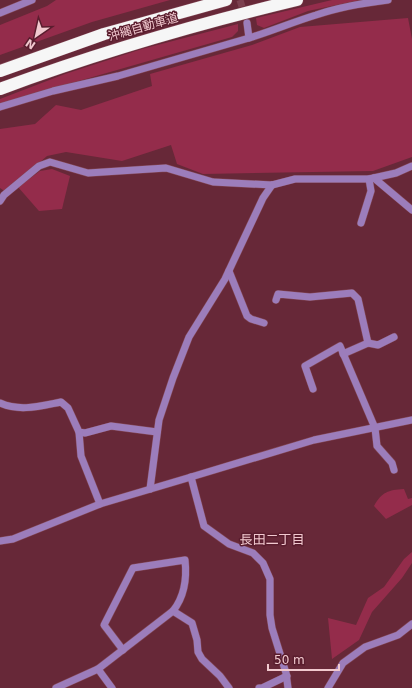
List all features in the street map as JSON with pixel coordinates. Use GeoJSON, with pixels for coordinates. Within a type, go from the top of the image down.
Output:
{"type":"FeatureCollection","features":[{"type":"Feature","properties":{"kind":"highway","name":"沖縄自動車道"},"geometry":{"type":"LineString","coordinates":[[0,71],[104,34],[226,0]]}},
{"type":"Feature","properties":{"kind":"highway","name":"沖縄自動車道"},"geometry":{"type":"LineString","coordinates":[[0,89],[105,52],[255,10],[297,0]]}},
{"type":"Feature","properties":{"kind":"street"},"geometry":{"type":"LineString","coordinates":[[0,12],[32,0]]}},
{"type":"Feature","properties":{"kind":"street"},"geometry":{"type":"LineString","coordinates":[[0,107],[53,91],[118,76],[271,32],[315,15],[357,4],[388,0]]}},
{"type":"Feature","properties":{"kind":"street"},"geometry":{"type":"LineString","coordinates":[[247,23],[249,38]]}},
{"type":"Feature","properties":{"kind":"street"},"geometry":{"type":"LineString","coordinates":[[0,200],[39,166],[50,162],[88,173],[166,168],[213,182],[272,185],[295,180],[372,179],[396,173],[412,166]]}},
{"type":"Feature","properties":{"kind":"street"},"geometry":{"type":"LineString","coordinates":[[372,179],[412,210]]}},
{"type":"Feature","properties":{"kind":"street"},"geometry":{"type":"LineString","coordinates":[[361,223],[372,191],[372,179]]}},
{"type":"Feature","properties":{"kind":"street"},"geometry":{"type":"LineString","coordinates":[[150,489],[159,420],[189,337],[229,271],[263,198],[272,185]]}},
{"type":"Feature","properties":{"kind":"street"},"geometry":{"type":"LineString","coordinates":[[229,271],[246,316],[264,323]]}},
{"type":"Feature","properties":{"kind":"street"},"geometry":{"type":"LineString","coordinates":[[276,300],[278,294],[310,297],[352,293],[358,299],[368,343]]}},
{"type":"Feature","properties":{"kind":"street"},"geometry":{"type":"LineString","coordinates":[[343,354],[368,343],[378,345],[394,337]]}},
{"type":"Feature","properties":{"kind":"street"},"geometry":{"type":"LineString","coordinates":[[313,389],[305,366],[340,346],[375,428],[377,446],[392,463],[394,470]]}},
{"type":"Feature","properties":{"kind":"street"},"geometry":{"type":"LineString","coordinates":[[0,403],[8,407],[35,408],[61,402],[68,408],[79,432],[81,456],[100,504]]}},
{"type":"Feature","properties":{"kind":"street"},"geometry":{"type":"LineString","coordinates":[[0,541],[13,538],[100,504],[314,440],[412,420]]}},
{"type":"Feature","properties":{"kind":"street"},"geometry":{"type":"LineString","coordinates":[[79,432],[86,433],[111,426],[157,432]]}},
{"type":"Feature","properties":{"kind":"street"},"geometry":{"type":"LineString","coordinates":[[192,476],[204,526],[229,544],[253,553],[264,563],[270,578],[270,615],[272,628],[288,688]]}},
{"type":"Feature","properties":{"kind":"street"},"geometry":{"type":"LineString","coordinates":[[56,688],[98,669],[123,650],[173,611],[179,603],[186,575],[185,560],[133,568],[104,625],[123,650]]}},
{"type":"Feature","properties":{"kind":"street"},"geometry":{"type":"LineString","coordinates":[[173,611],[192,623],[198,640],[198,652],[202,659],[220,676],[229,688]]}},
{"type":"Feature","properties":{"kind":"street"},"geometry":{"type":"LineString","coordinates":[[328,688],[343,662],[365,647],[398,635],[412,624]]}},
{"type":"Feature","properties":{"kind":"street"},"geometry":{"type":"LineString","coordinates":[[98,669],[112,688]]}},
{"type":"Feature","properties":{"kind":"street"},"geometry":{"type":"LineString","coordinates":[[259,688],[262,688],[286,676]]}},
{"type":"Feature","properties":{"kind":"shaded area"},"geometry":{"type":"Polygon","coordinates":[[[56,0],[170,0],[92,22],[0,55],[0,25],[47,6],[56,0]]]}},
{"type":"Feature","properties":{"kind":"shaded area"},"geometry":{"type":"Polygon","coordinates":[[[332,0],[360,0],[308,11],[264,28],[257,25],[256,18],[332,0]]]}},
{"type":"Feature","properties":{"kind":"shaded area"},"geometry":{"type":"Polygon","coordinates":[[[408,18],[412,39],[412,157],[373,171],[203,174],[177,164],[171,145],[122,161],[66,152],[47,156],[6,192],[0,188],[0,129],[35,124],[56,105],[81,110],[152,86],[150,74],[252,45],[300,27],[408,18]]]}},
{"type":"Feature","properties":{"kind":"shaded area"},"geometry":{"type":"Polygon","coordinates":[[[238,24],[238,31],[232,37],[0,105],[0,99],[65,74],[142,49],[238,24]]]}},
{"type":"Feature","properties":{"kind":"shaded area"},"geometry":{"type":"Polygon","coordinates":[[[52,169],[70,176],[62,209],[39,211],[18,187],[40,171],[52,169]]]}},
{"type":"Feature","properties":{"kind":"shaded area"},"geometry":{"type":"Polygon","coordinates":[[[404,489],[408,499],[412,498],[412,505],[386,519],[374,506],[386,493],[404,489]]]}},
{"type":"Feature","properties":{"kind":"shaded area"},"geometry":{"type":"Polygon","coordinates":[[[412,552],[412,563],[402,578],[372,612],[359,640],[332,659],[328,618],[356,625],[368,598],[384,587],[404,559],[412,552]]]}},
{"type":"Feature","properties":{"kind":"tunnel"},"geometry":{"type":"LineString","coordinates":[[240,0],[247,23]]}},
{"type":"Feature","properties":{"kind":"district","name":"長田二丁目"},"geometry":{"type":"Point","coordinates":[272,539]}}]}
